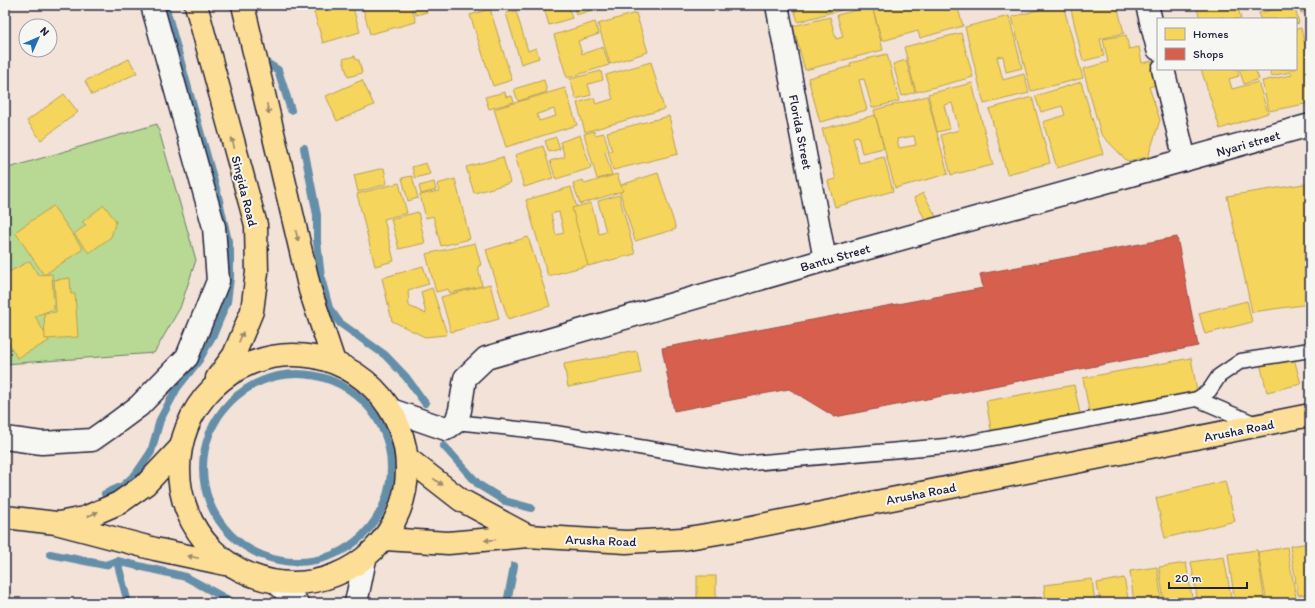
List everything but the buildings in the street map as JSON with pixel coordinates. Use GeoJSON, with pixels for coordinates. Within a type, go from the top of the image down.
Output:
{"type":"FeatureCollection","features":[{"type":"Feature","properties":{"kind":"highway","name":"Singida Road"},"geometry":{"type":"LineString","coordinates":[[196,5],[256,225],[257,272],[252,311],[234,355],[206,394]]}},
{"type":"Feature","properties":{"kind":"highway"},"geometry":{"type":"LineString","coordinates":[[243,5],[310,290],[334,362]]}},
{"type":"Feature","properties":{"kind":"highway"},"geometry":{"type":"LineString","coordinates":[[5,517],[56,523],[155,549],[231,566],[253,576],[277,583],[308,583],[338,575],[365,559],[376,550],[385,539],[399,514],[407,486],[407,458],[402,433],[391,410],[375,390],[355,373],[334,362],[306,355],[270,357],[250,363],[224,377],[206,394],[191,417],[185,429],[180,448],[179,482],[188,515],[206,543],[231,566]]}},
{"type":"Feature","properties":{"kind":"highway","name":"Arusha Road"},"geometry":{"type":"LineString","coordinates":[[385,539],[448,543],[528,536],[626,542],[682,539],[742,529],[1310,415]]}},
{"type":"Feature","properties":{"kind":"highway"},"geometry":{"type":"LineString","coordinates":[[56,523],[84,518],[119,503],[146,484],[180,448]]}},
{"type":"Feature","properties":{"kind":"highway"},"geometry":{"type":"LineString","coordinates":[[407,458],[461,500],[528,536]]}},
{"type":"Feature","properties":{"kind":"street"},"geometry":{"type":"LineString","coordinates":[[5,438],[42,443],[69,443],[92,440],[112,426],[138,406],[187,357],[218,281],[214,227],[152,5]]}},
{"type":"Feature","properties":{"kind":"street","name":"Florida Street"},"geometry":{"type":"LineString","coordinates":[[777,5],[825,260]]}},
{"type":"Feature","properties":{"kind":"street"},"geometry":{"type":"LineString","coordinates":[[1147,5],[1157,45]]}},
{"type":"Feature","properties":{"kind":"street"},"geometry":{"type":"LineString","coordinates":[[1163,70],[1185,160]]}},
{"type":"Feature","properties":{"kind":"street","name":"Nyari street"},"geometry":{"type":"LineString","coordinates":[[1185,160],[1310,125]]}},
{"type":"Feature","properties":{"kind":"street","name":"Bantu Street"},"geometry":{"type":"LineString","coordinates":[[456,422],[460,410],[465,378],[486,358],[825,260],[1185,160]]}},
{"type":"Feature","properties":{"kind":"street"},"geometry":{"type":"LineString","coordinates":[[391,410],[446,429],[456,422]]}},
{"type":"Feature","properties":{"kind":"street"},"geometry":{"type":"LineString","coordinates":[[356,603],[365,559]]}},
{"type":"Feature","properties":{"kind":"street"},"geometry":{"type":"LineString","coordinates":[[277,583],[297,603]]}},
{"type":"Feature","properties":{"kind":"lane"},"geometry":{"type":"LineString","coordinates":[[456,422],[554,433],[741,464],[957,445],[1197,399],[1209,391],[1219,376],[1241,361],[1310,350]]}},
{"type":"Feature","properties":{"kind":"lane"},"geometry":{"type":"LineString","coordinates":[[1197,399],[1259,426]]}},
{"type":"Feature","properties":{"kind":"green space"},"geometry":{"type":"Polygon","coordinates":[[[157,124],[196,260],[180,308],[154,353],[5,364],[5,169],[157,124]]]}},
{"type":"Feature","properties":{"kind":"waterway"},"geometry":{"type":"LineString","coordinates":[[105,494],[123,486],[136,474],[151,452],[160,420],[177,388],[199,360],[214,333],[227,302],[230,278],[230,250],[218,196],[165,5]]}},
{"type":"Feature","properties":{"kind":"waterway"},"geometry":{"type":"LineString","coordinates":[[260,59],[278,70],[291,110]]}},
{"type":"Feature","properties":{"kind":"waterway"},"geometry":{"type":"LineString","coordinates":[[304,148],[317,215],[317,241],[321,278],[329,308],[340,323],[385,355],[406,377],[425,403]]}},
{"type":"Feature","properties":{"kind":"waterway"},"geometry":{"type":"LineString","coordinates":[[297,374],[324,378],[341,385],[363,402],[380,424],[387,441],[391,468],[387,495],[380,512],[363,534],[341,551],[324,558],[297,562],[270,558],[253,551],[231,534],[214,512],[207,495],[203,468],[207,441],[214,424],[231,402],[253,385],[270,378],[297,374]]}},
{"type":"Feature","properties":{"kind":"waterway"},"geometry":{"type":"LineString","coordinates":[[444,446],[479,485],[505,501],[531,508]]}},
{"type":"Feature","properties":{"kind":"waterway"},"geometry":{"type":"LineString","coordinates":[[50,554],[105,565],[117,561],[186,577],[234,603]]}},
{"type":"Feature","properties":{"kind":"waterway"},"geometry":{"type":"LineString","coordinates":[[117,561],[128,603]]}},
{"type":"Feature","properties":{"kind":"waterway"},"geometry":{"type":"LineString","coordinates":[[507,603],[514,566]]}}]}
